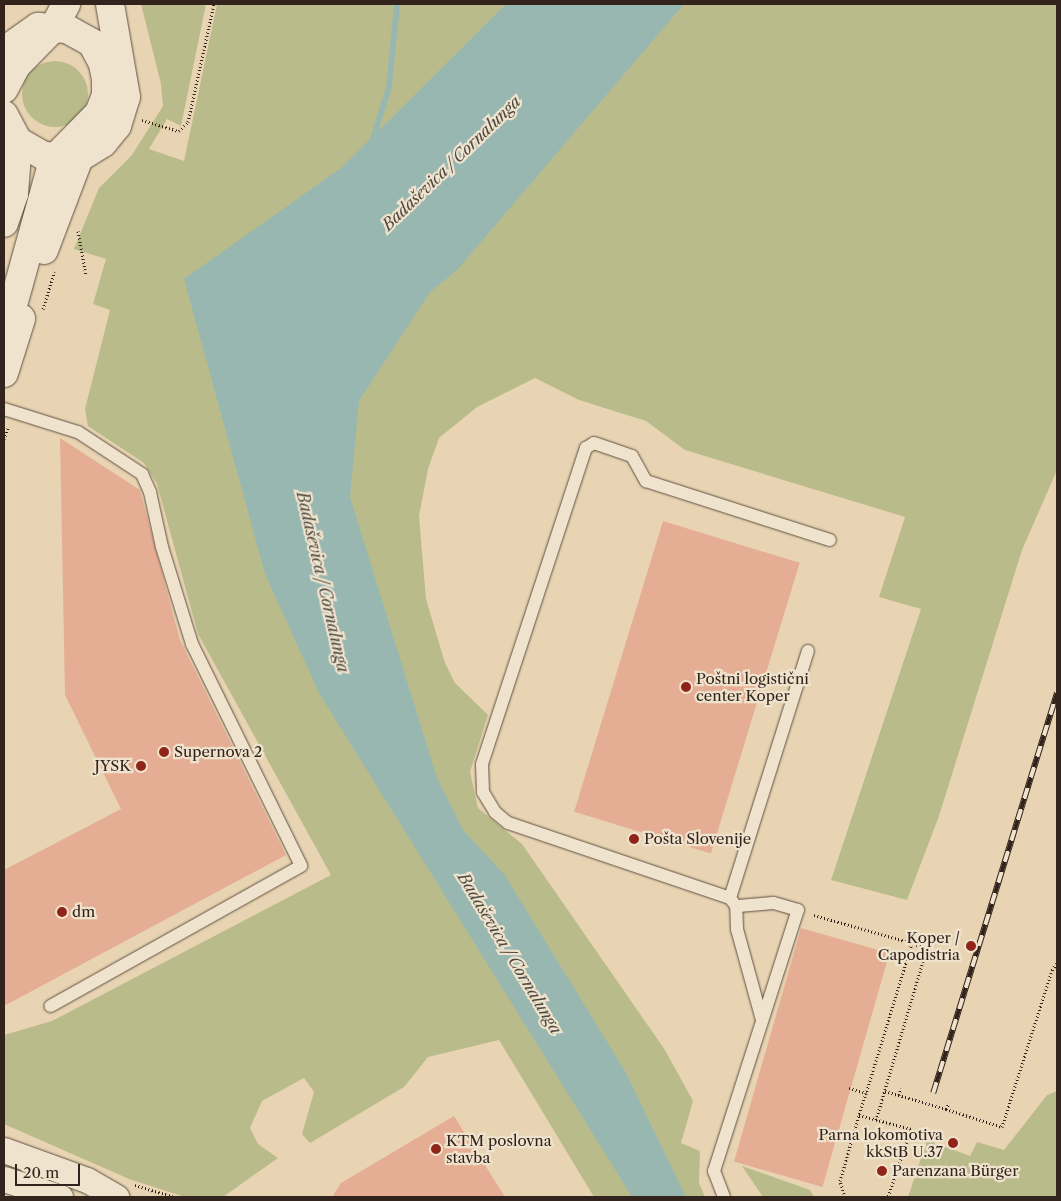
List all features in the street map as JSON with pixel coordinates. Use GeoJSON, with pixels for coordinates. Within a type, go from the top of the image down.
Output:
{"type":"FeatureCollection","features":[{"type":"Feature","properties":{"kind":"street"},"geometry":{"type":"LineString","coordinates":[[92,43],[94,4]]}},
{"type":"Feature","properties":{"kind":"street"},"geometry":{"type":"LineString","coordinates":[[4,115],[18,142],[31,150],[67,158],[103,143],[117,126],[124,110],[125,76],[113,31],[110,4]]}},
{"type":"Feature","properties":{"kind":"street"},"geometry":{"type":"LineString","coordinates":[[4,337],[39,202],[99,113],[106,95],[103,64],[92,43],[80,35],[40,24]]}},
{"type":"Feature","properties":{"kind":"street"},"geometry":{"type":"LineString","coordinates":[[4,51],[40,24]]}},
{"type":"Feature","properties":{"kind":"street"},"geometry":{"type":"LineString","coordinates":[[4,89],[40,24]]}},
{"type":"Feature","properties":{"kind":"street"},"geometry":{"type":"LineString","coordinates":[[4,224],[14,194],[18,142]]}},
{"type":"Feature","properties":{"kind":"street"},"geometry":{"type":"LineString","coordinates":[[4,374],[58,205],[67,158]]}},
{"type":"Feature","properties":{"kind":"street"},"geometry":{"type":"LineString","coordinates":[[4,1150],[87,1180],[116,1197]]}},
{"type":"Feature","properties":{"kind":"street"},"geometry":{"type":"LineString","coordinates":[[4,1179],[60,1197]]}},
{"type":"Feature","properties":{"kind":"lane"},"geometry":{"type":"LineString","coordinates":[[4,409],[78,432],[142,474],[150,492],[162,547],[192,644],[300,866],[50,1006]]}},
{"type":"Feature","properties":{"kind":"lane"},"geometry":{"type":"LineString","coordinates":[[724,1197],[714,1172],[798,910],[773,904],[733,902],[508,824],[495,812],[484,792],[482,764],[586,448],[594,443],[632,456],[646,481],[830,540]]}},
{"type":"Feature","properties":{"kind":"lane"},"geometry":{"type":"LineString","coordinates":[[762,1020],[737,929],[733,902],[808,651]]}},
{"type":"Feature","properties":{"kind":"path"},"geometry":{"type":"LineString","coordinates":[[139,120],[179,131],[188,122],[214,4]]}},
{"type":"Feature","properties":{"kind":"path"},"geometry":{"type":"LineString","coordinates":[[77,229],[86,275]]}},
{"type":"Feature","properties":{"kind":"path"},"geometry":{"type":"LineString","coordinates":[[798,910],[927,948],[876,1120]]}},
{"type":"Feature","properties":{"kind":"path"},"geometry":{"type":"LineString","coordinates":[[845,1197],[840,1181],[912,943]]}},
{"type":"Feature","properties":{"kind":"path"},"geometry":{"type":"LineString","coordinates":[[885,1091],[1002,1127],[1052,970],[1057,963]]}},
{"type":"Feature","properties":{"kind":"path"},"geometry":{"type":"LineString","coordinates":[[849,1088],[866,1093]]}},
{"type":"Feature","properties":{"kind":"path"},"geometry":{"type":"LineString","coordinates":[[899,1095],[901,1088]]}},
{"type":"Feature","properties":{"kind":"path"},"geometry":{"type":"LineString","coordinates":[[946,1109],[949,1103]]}},
{"type":"Feature","properties":{"kind":"path"},"geometry":{"type":"LineString","coordinates":[[859,1115],[911,1129],[888,1197]]}},
{"type":"Feature","properties":{"kind":"green space"},"geometry":{"type":"Polygon","coordinates":[[[141,4],[206,4],[181,126],[167,119],[149,149],[184,161],[217,4],[1057,4],[1057,470],[1022,550],[939,816],[907,900],[831,880],[921,609],[879,597],[905,517],[685,450],[646,421],[579,400],[535,378],[477,407],[439,438],[428,469],[419,516],[426,599],[445,663],[455,683],[488,715],[470,772],[478,808],[522,844],[665,1050],[693,1101],[681,1143],[700,1151],[699,1183],[705,1197],[594,1197],[499,1040],[428,1057],[404,1087],[310,1143],[302,1134],[314,1092],[304,1078],[262,1101],[250,1128],[258,1144],[278,1158],[223,1197],[185,1197],[129,1179],[4,1124],[4,1035],[52,1021],[331,875],[198,634],[157,484],[144,463],[88,426],[85,409],[110,310],[93,304],[106,259],[74,249],[99,188],[132,155],[163,106],[161,84],[141,4]]]}},
{"type":"Feature","properties":{"kind":"green space"},"geometry":{"type":"Polygon","coordinates":[[[55,61],[67,64],[78,71],[85,82],[88,94],[85,106],[78,117],[67,124],[55,127],[43,124],[32,117],[25,106],[22,94],[25,82],[32,71],[43,64],[55,61]]]}},
{"type":"Feature","properties":{"kind":"green space"},"geometry":{"type":"Polygon","coordinates":[[[1057,1091],[1057,1197],[908,1197],[927,1140],[970,1156],[977,1142],[1004,1150],[1047,1095],[1057,1091]]]}},
{"type":"Feature","properties":{"kind":"green space"},"geometry":{"type":"Polygon","coordinates":[[[742,1166],[810,1190],[814,1197],[763,1197],[742,1166]]]}},
{"type":"Feature","properties":{"kind":"water","name":"Badaševica / Cornalunga"},"geometry":{"type":"Polygon","coordinates":[[[506,4],[684,4],[457,270],[430,292],[359,401],[350,497],[437,778],[463,830],[504,874],[625,1071],[686,1197],[632,1197],[319,693],[265,574],[184,279],[341,168],[506,4]]]}},
{"type":"Feature","properties":{"kind":"building","name":"Supernova 2"},"geometry":{"type":"Polygon","coordinates":[[[60,438],[140,490],[180,640],[286,855],[4,1006],[4,870],[121,809],[65,695],[60,438]]]}},
{"type":"Feature","properties":{"kind":"building","name":"Poštni logistični center Koper"},"geometry":{"type":"Polygon","coordinates":[[[663,521],[800,563],[711,854],[574,812],[663,521]]]}},
{"type":"Feature","properties":{"kind":"building"},"geometry":{"type":"Polygon","coordinates":[[[801,928],[889,953],[822,1187],[734,1162],[801,928]]]}},
{"type":"Feature","properties":{"kind":"building","name":"KTM poslovna stavba"},"geometry":{"type":"Polygon","coordinates":[[[454,1116],[505,1197],[332,1197],[341,1183],[454,1116]]]}},
{"type":"Feature","properties":{"kind":"waterway"},"geometry":{"type":"LineString","coordinates":[[372,142],[389,87],[397,4]]}},
{"type":"Feature","properties":{"kind":"railway"},"geometry":{"type":"LineString","coordinates":[[933,1093],[1057,693]]}},
{"type":"Feature","properties":{"kind":"place","name":"Poštni logistični center Koper"},"geometry":{"type":"Point","coordinates":[686,687]}},
{"type":"Feature","properties":{"kind":"place","name":"Supernova 2"},"geometry":{"type":"Point","coordinates":[164,752]}},
{"type":"Feature","properties":{"kind":"place","name":"JYSK"},"geometry":{"type":"Point","coordinates":[141,766]}},
{"type":"Feature","properties":{"kind":"place","name":"Pošta Slovenije"},"geometry":{"type":"Point","coordinates":[634,839]}},
{"type":"Feature","properties":{"kind":"place","name":"dm"},"geometry":{"type":"Point","coordinates":[62,912]}},
{"type":"Feature","properties":{"kind":"place","name":"Koper / Capodistria"},"geometry":{"type":"Point","coordinates":[971,946]}},
{"type":"Feature","properties":{"kind":"place","name":"Parna lokomotiva kkStB U.37"},"geometry":{"type":"Point","coordinates":[953,1143]}},
{"type":"Feature","properties":{"kind":"place","name":"KTM poslovna stavba"},"geometry":{"type":"Point","coordinates":[436,1149]}},
{"type":"Feature","properties":{"kind":"place","name":"Parenzana Bürger"},"geometry":{"type":"Point","coordinates":[882,1171]}}]}
